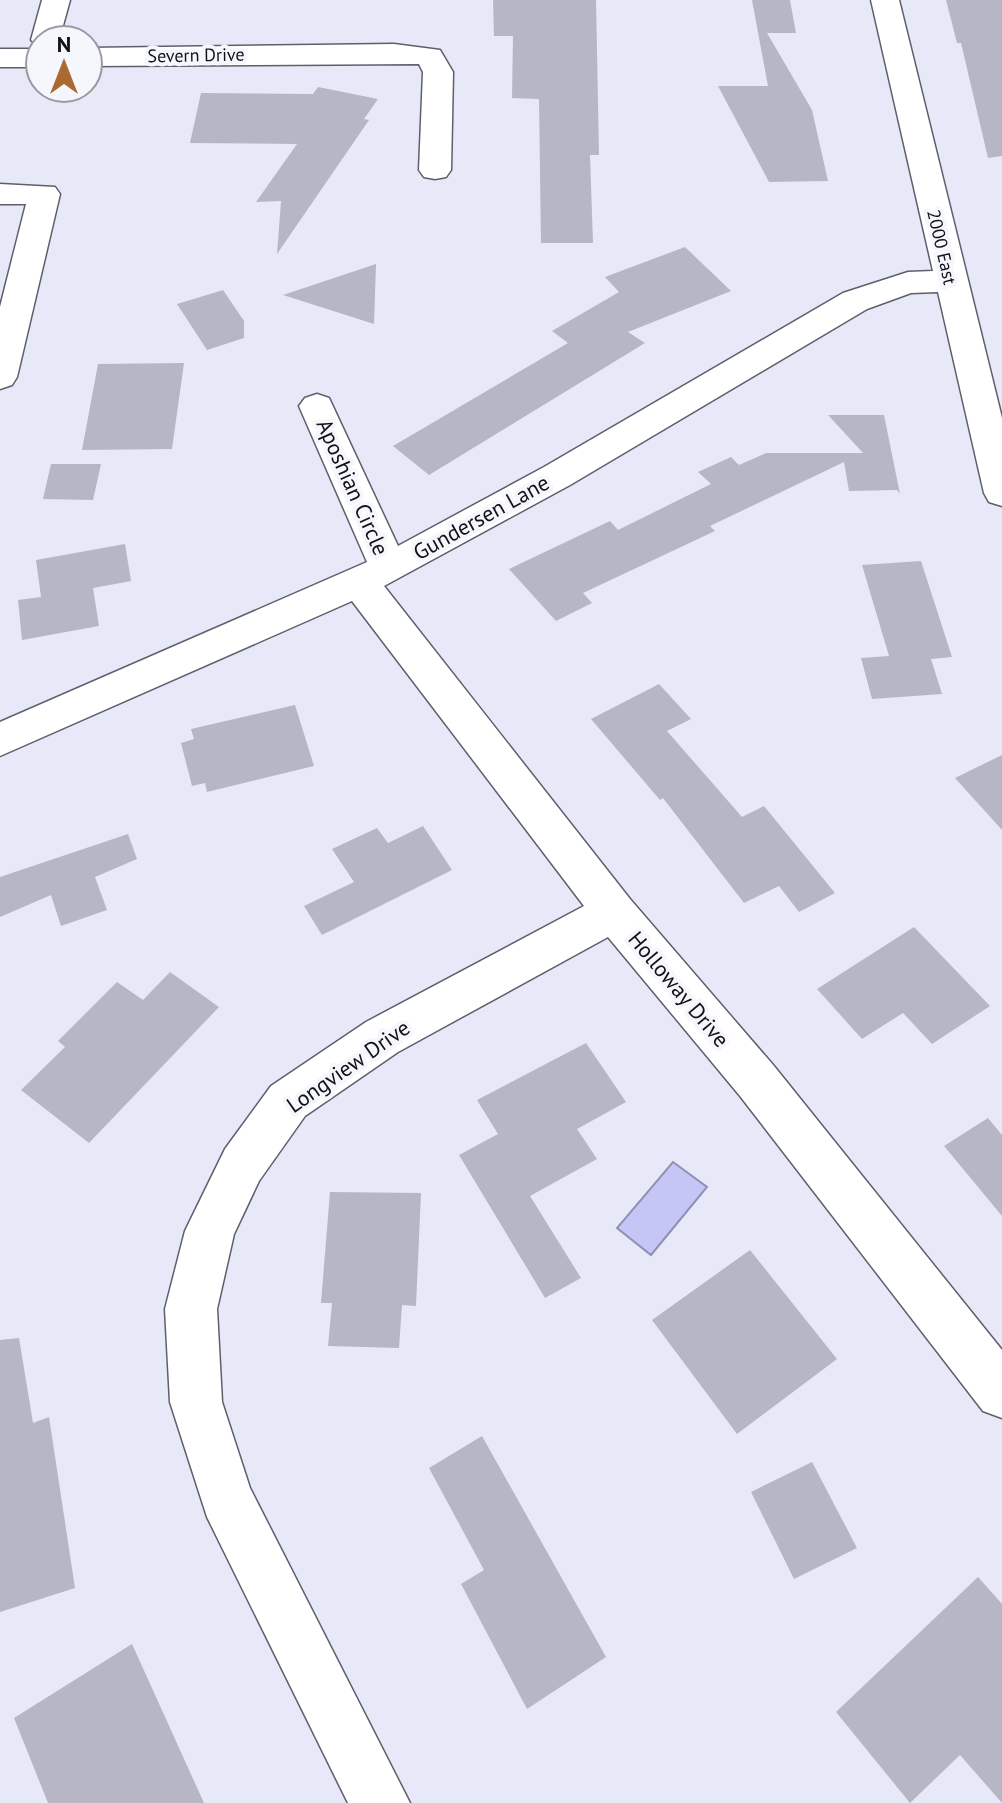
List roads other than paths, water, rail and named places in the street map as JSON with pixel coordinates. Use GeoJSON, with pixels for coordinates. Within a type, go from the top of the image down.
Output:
{"type":"FeatureCollection","features":[{"type":"Feature","properties":{"kind":"street"},"geometry":{"type":"LineString","coordinates":[[49,24],[56,0]]}},
{"type":"Feature","properties":{"kind":"street","name":"2000 East"},"geometry":{"type":"LineString","coordinates":[[885,0],[950,281],[988,378],[1002,493]]}},
{"type":"Feature","properties":{"kind":"street","name":"Severn Drive"},"geometry":{"type":"LineString","coordinates":[[104,57],[394,53],[430,56],[438,72],[435,170]]}},
{"type":"Feature","properties":{"kind":"street"},"geometry":{"type":"LineString","coordinates":[[0,58],[24,58]]}},
{"type":"Feature","properties":{"kind":"street"},"geometry":{"type":"LineString","coordinates":[[0,194],[44,194],[0,377]]}},
{"type":"Feature","properties":{"kind":"street","name":"Gundersen Lane"},"geometry":{"type":"LineString","coordinates":[[0,740],[374,575],[557,476],[855,301],[908,283],[950,281]]}},
{"type":"Feature","properties":{"kind":"street","name":"Aposhian Circle"},"geometry":{"type":"LineString","coordinates":[[317,406],[374,575]]}},
{"type":"Feature","properties":{"kind":"street","name":"Holloway Drive"},"geometry":{"type":"LineString","coordinates":[[374,575],[614,912],[757,1081],[1002,1392]]}},
{"type":"Feature","properties":{"kind":"street","name":"Longview Drive"},"geometry":{"type":"LineString","coordinates":[[380,1803],[226,1498],[196,1402],[191,1309],[210,1231],[242,1165],[288,1101],[382,1037],[614,912]]}},
{"type":"Feature","properties":{"kind":"water"},"geometry":{"type":"Polygon","coordinates":[[[673,1162],[707,1187],[651,1255],[617,1228],[673,1162]]]}}]}
